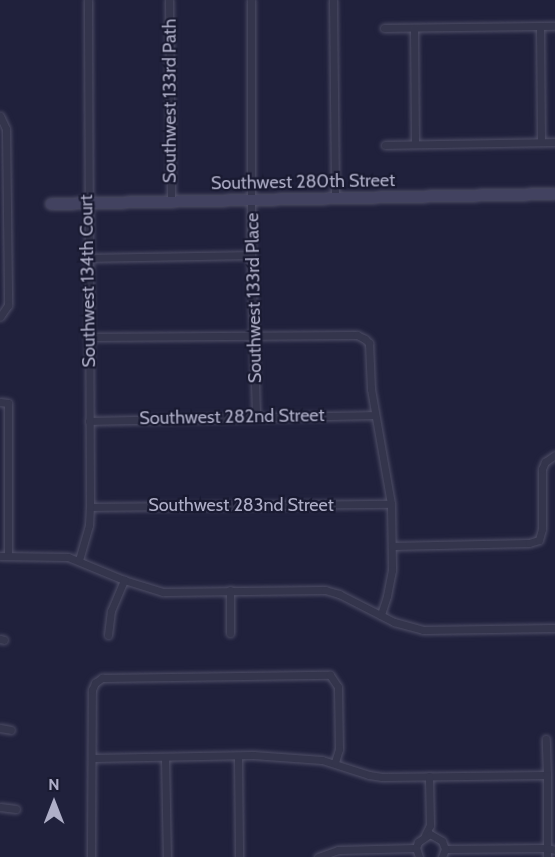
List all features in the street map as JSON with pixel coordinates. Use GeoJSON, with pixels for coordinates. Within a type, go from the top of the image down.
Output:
{"type":"FeatureCollection","features":[{"type":"Feature","properties":{"kind":"street","name":"Southwest 134th Court"},"geometry":{"type":"LineString","coordinates":[[79,560],[89,525],[90,507],[87,258],[88,0]]}},
{"type":"Feature","properties":{"kind":"street","name":"Southwest 133rd Path"},"geometry":{"type":"LineString","coordinates":[[170,0],[171,201]]}},
{"type":"Feature","properties":{"kind":"street","name":"Southwest 133rd Place"},"geometry":{"type":"LineString","coordinates":[[251,0],[251,255],[256,416]]}},
{"type":"Feature","properties":{"kind":"street"},"geometry":{"type":"LineString","coordinates":[[333,0],[335,197]]}},
{"type":"Feature","properties":{"kind":"street"},"geometry":{"type":"LineString","coordinates":[[540,26],[541,142]]}},
{"type":"Feature","properties":{"kind":"street"},"geometry":{"type":"LineString","coordinates":[[384,28],[555,26]]}},
{"type":"Feature","properties":{"kind":"street"},"geometry":{"type":"LineString","coordinates":[[414,28],[415,144]]}},
{"type":"Feature","properties":{"kind":"street"},"geometry":{"type":"LineString","coordinates":[[0,116],[5,124],[8,305],[2,316]]}},
{"type":"Feature","properties":{"kind":"street"},"geometry":{"type":"LineString","coordinates":[[385,145],[555,142]]}},
{"type":"Feature","properties":{"kind":"street","name":"Southwest 280th Street"},"geometry":{"type":"LineString","coordinates":[[51,204],[335,197],[555,195]]}},
{"type":"Feature","properties":{"kind":"street"},"geometry":{"type":"LineString","coordinates":[[87,258],[251,255]]}},
{"type":"Feature","properties":{"kind":"street"},"geometry":{"type":"LineString","coordinates":[[88,337],[357,335],[369,343],[375,415],[391,504],[392,546],[389,588],[381,615]]}},
{"type":"Feature","properties":{"kind":"street"},"geometry":{"type":"LineString","coordinates":[[4,402],[2,555],[68,557],[124,580],[163,592],[325,591],[339,594],[394,622],[423,630],[555,628]]}},
{"type":"Feature","properties":{"kind":"street","name":"Southwest 282nd Street"},"geometry":{"type":"LineString","coordinates":[[89,421],[375,415]]}},
{"type":"Feature","properties":{"kind":"street"},"geometry":{"type":"LineString","coordinates":[[392,546],[529,543],[539,540],[542,528],[542,469],[545,462],[555,455]]}},
{"type":"Feature","properties":{"kind":"street","name":"Southwest 283nd Street"},"geometry":{"type":"LineString","coordinates":[[90,507],[391,504]]}},
{"type":"Feature","properties":{"kind":"street"},"geometry":{"type":"LineString","coordinates":[[108,635],[111,611],[124,580]]}},
{"type":"Feature","properties":{"kind":"street"},"geometry":{"type":"LineString","coordinates":[[230,590],[230,633]]}},
{"type":"Feature","properties":{"kind":"street"},"geometry":{"type":"LineString","coordinates":[[91,857],[92,690],[95,683],[102,678],[330,675],[338,687],[339,749],[335,762]]}},
{"type":"Feature","properties":{"kind":"street"},"geometry":{"type":"LineString","coordinates":[[0,728],[10,730]]}},
{"type":"Feature","properties":{"kind":"street"},"geometry":{"type":"LineString","coordinates":[[546,739],[551,849]]}},
{"type":"Feature","properties":{"kind":"street"},"geometry":{"type":"LineString","coordinates":[[93,758],[238,756],[335,762],[375,777],[547,775]]}},
{"type":"Feature","properties":{"kind":"street"},"geometry":{"type":"LineString","coordinates":[[238,756],[239,857]]}},
{"type":"Feature","properties":{"kind":"street"},"geometry":{"type":"LineString","coordinates":[[165,757],[166,857]]}},
{"type":"Feature","properties":{"kind":"street"},"geometry":{"type":"LineString","coordinates":[[419,857],[416,848],[419,839],[425,835],[430,825],[429,776]]}},
{"type":"Feature","properties":{"kind":"street"},"geometry":{"type":"LineString","coordinates":[[0,807],[16,809]]}},
{"type":"Feature","properties":{"kind":"street"},"geometry":{"type":"LineString","coordinates":[[430,825],[442,841],[445,849],[442,857]]}},
{"type":"Feature","properties":{"kind":"street"},"geometry":{"type":"LineString","coordinates":[[425,835],[436,835]]}},
{"type":"Feature","properties":{"kind":"street"},"geometry":{"type":"LineString","coordinates":[[547,857],[555,843]]}},
{"type":"Feature","properties":{"kind":"street"},"geometry":{"type":"LineString","coordinates":[[318,857],[331,851],[348,853],[416,848]]}},
{"type":"Feature","properties":{"kind":"street"},"geometry":{"type":"LineString","coordinates":[[445,849],[551,849]]}}]}
